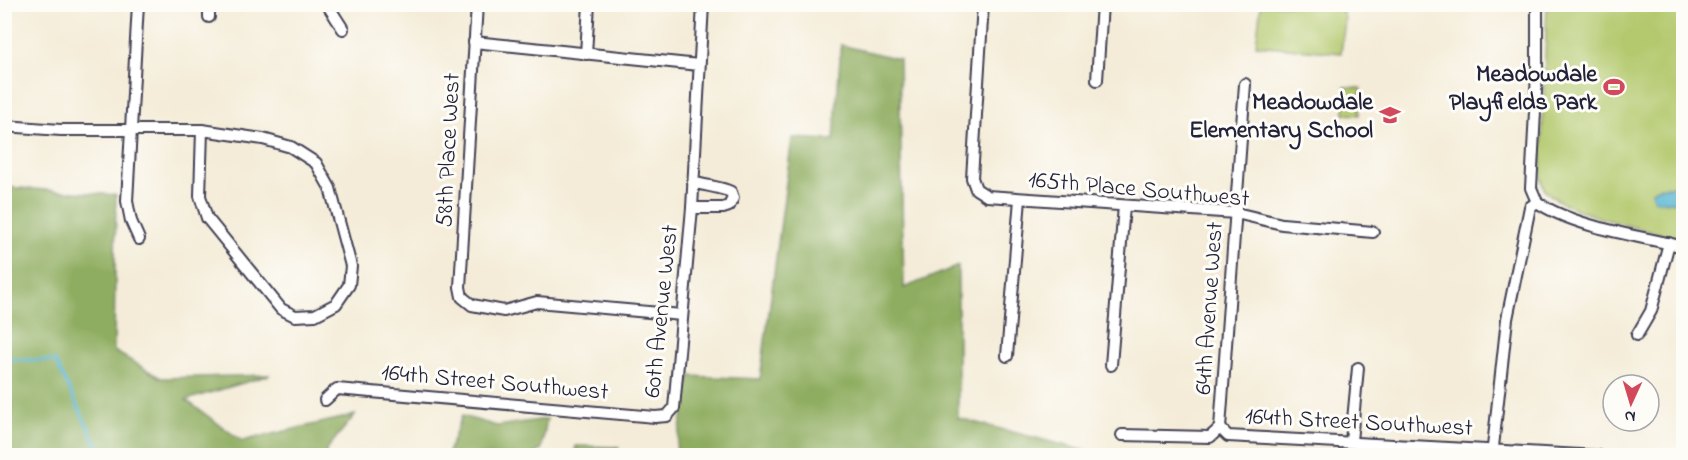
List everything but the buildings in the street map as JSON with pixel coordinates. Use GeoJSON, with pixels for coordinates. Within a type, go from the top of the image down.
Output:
{"type":"FeatureCollection","features":[{"type":"Feature","properties":{"kind":"street"},"geometry":{"type":"LineString","coordinates":[[138,4],[127,201],[130,221],[140,239]]}},
{"type":"Feature","properties":{"kind":"street"},"geometry":{"type":"LineString","coordinates":[[209,4],[209,17]]}},
{"type":"Feature","properties":{"kind":"street"},"geometry":{"type":"LineString","coordinates":[[327,4],[342,29]]}},
{"type":"Feature","properties":{"kind":"street","name":"58th Place West"},"geometry":{"type":"LineString","coordinates":[[477,4],[460,287],[462,297],[472,305],[504,311],[537,302],[682,315]]}},
{"type":"Feature","properties":{"kind":"street"},"geometry":{"type":"LineString","coordinates":[[586,54],[589,4]]}},
{"type":"Feature","properties":{"kind":"street","name":"60th Avenue West"},"geometry":{"type":"LineString","coordinates":[[667,416],[674,408],[692,208],[703,4]]}},
{"type":"Feature","properties":{"kind":"street","name":"165th Place Southwest"},"geometry":{"type":"LineString","coordinates":[[983,4],[972,178],[976,189],[987,196],[1236,213],[1282,224],[1373,232]]}},
{"type":"Feature","properties":{"kind":"street"},"geometry":{"type":"LineString","coordinates":[[1097,80],[1102,4]]}},
{"type":"Feature","properties":{"kind":"street"},"geometry":{"type":"LineString","coordinates":[[1537,4],[1537,73],[1531,188],[1537,202],[1549,211],[1570,219],[1683,247]]}},
{"type":"Feature","properties":{"kind":"street"},"geometry":{"type":"LineString","coordinates":[[474,42],[699,65]]}},
{"type":"Feature","properties":{"kind":"street","name":"64th Avenue West"},"geometry":{"type":"LineString","coordinates":[[1220,428],[1245,84]]}},
{"type":"Feature","properties":{"kind":"street"},"geometry":{"type":"LineString","coordinates":[[4,126],[61,130],[202,130],[263,139],[291,147],[316,163],[330,188],[351,266],[349,285],[336,304],[315,315],[295,316],[281,309],[207,218],[200,196],[202,130]]}},
{"type":"Feature","properties":{"kind":"street","name":"60th Avenue West"},"geometry":{"type":"LineString","coordinates":[[692,208],[723,208],[729,206],[732,198],[732,192],[728,190],[693,182]]}},
{"type":"Feature","properties":{"kind":"street"},"geometry":{"type":"LineString","coordinates":[[1006,356],[1020,199]]}},
{"type":"Feature","properties":{"kind":"street"},"geometry":{"type":"LineString","coordinates":[[1492,452],[1507,319],[1530,207],[1537,202]]}},
{"type":"Feature","properties":{"kind":"street"},"geometry":{"type":"LineString","coordinates":[[1111,365],[1124,206]]}},
{"type":"Feature","properties":{"kind":"street"},"geometry":{"type":"LineString","coordinates":[[1637,335],[1651,311],[1669,243]]}},
{"type":"Feature","properties":{"kind":"street"},"geometry":{"type":"LineString","coordinates":[[1351,441],[1358,368]]}},
{"type":"Feature","properties":{"kind":"street","name":"164th Street Southwest"},"geometry":{"type":"LineString","coordinates":[[325,400],[337,389],[655,417],[667,416]]}},
{"type":"Feature","properties":{"kind":"street","name":"164th Street Southwest"},"geometry":{"type":"LineString","coordinates":[[1122,435],[1210,436],[1220,428],[1228,436],[1599,456]]}},
{"type":"Feature","properties":{"kind":"green space"},"geometry":{"type":"Polygon","coordinates":[[[1261,5],[1340,5],[1345,19],[1341,53],[1256,45],[1261,5]]]}},
{"type":"Feature","properties":{"kind":"green space","name":"Meadowdale Playfields Park"},"geometry":{"type":"Polygon","coordinates":[[[1547,5],[1683,5],[1683,239],[1587,213],[1569,206],[1544,188],[1541,170],[1547,5]]]}},
{"type":"Feature","properties":{"kind":"green space"},"geometry":{"type":"Polygon","coordinates":[[[841,45],[899,59],[904,288],[958,266],[958,418],[1102,455],[675,455],[690,376],[760,379],[792,138],[834,140],[841,45]]]}},
{"type":"Feature","properties":{"kind":"green space"},"geometry":{"type":"Polygon","coordinates":[[[1345,87],[1361,88],[1359,115],[1344,114],[1345,87]]]}},
{"type":"Feature","properties":{"kind":"green space"},"geometry":{"type":"Polygon","coordinates":[[[5,187],[116,195],[114,351],[161,378],[270,375],[186,400],[242,441],[355,415],[326,450],[326,455],[5,455],[5,187]]]}},
{"type":"Feature","properties":{"kind":"green space"},"geometry":{"type":"Polygon","coordinates":[[[462,416],[497,426],[547,419],[541,450],[532,455],[447,455],[462,416]]]}},
{"type":"Feature","properties":{"kind":"green space"},"geometry":{"type":"Polygon","coordinates":[[[576,446],[619,447],[616,455],[574,455],[576,446]]]}},
{"type":"Feature","properties":{"kind":"water"},"geometry":{"type":"Polygon","coordinates":[[[1683,177],[1683,204],[1655,200],[1652,196],[1654,189],[1671,187],[1683,177]]]}},
{"type":"Feature","properties":{"kind":"waterway"},"geometry":{"type":"LineString","coordinates":[[4,359],[55,361],[96,443],[107,456]]}},
{"type":"Feature","properties":{"kind":"place","name":"Meadowdale Playfields Park"},"geometry":{"type":"Point","coordinates":[1614,87]}},
{"type":"Feature","properties":{"kind":"place","name":"Meadowdale Elementary School"},"geometry":{"type":"Point","coordinates":[1390,115]}}]}
